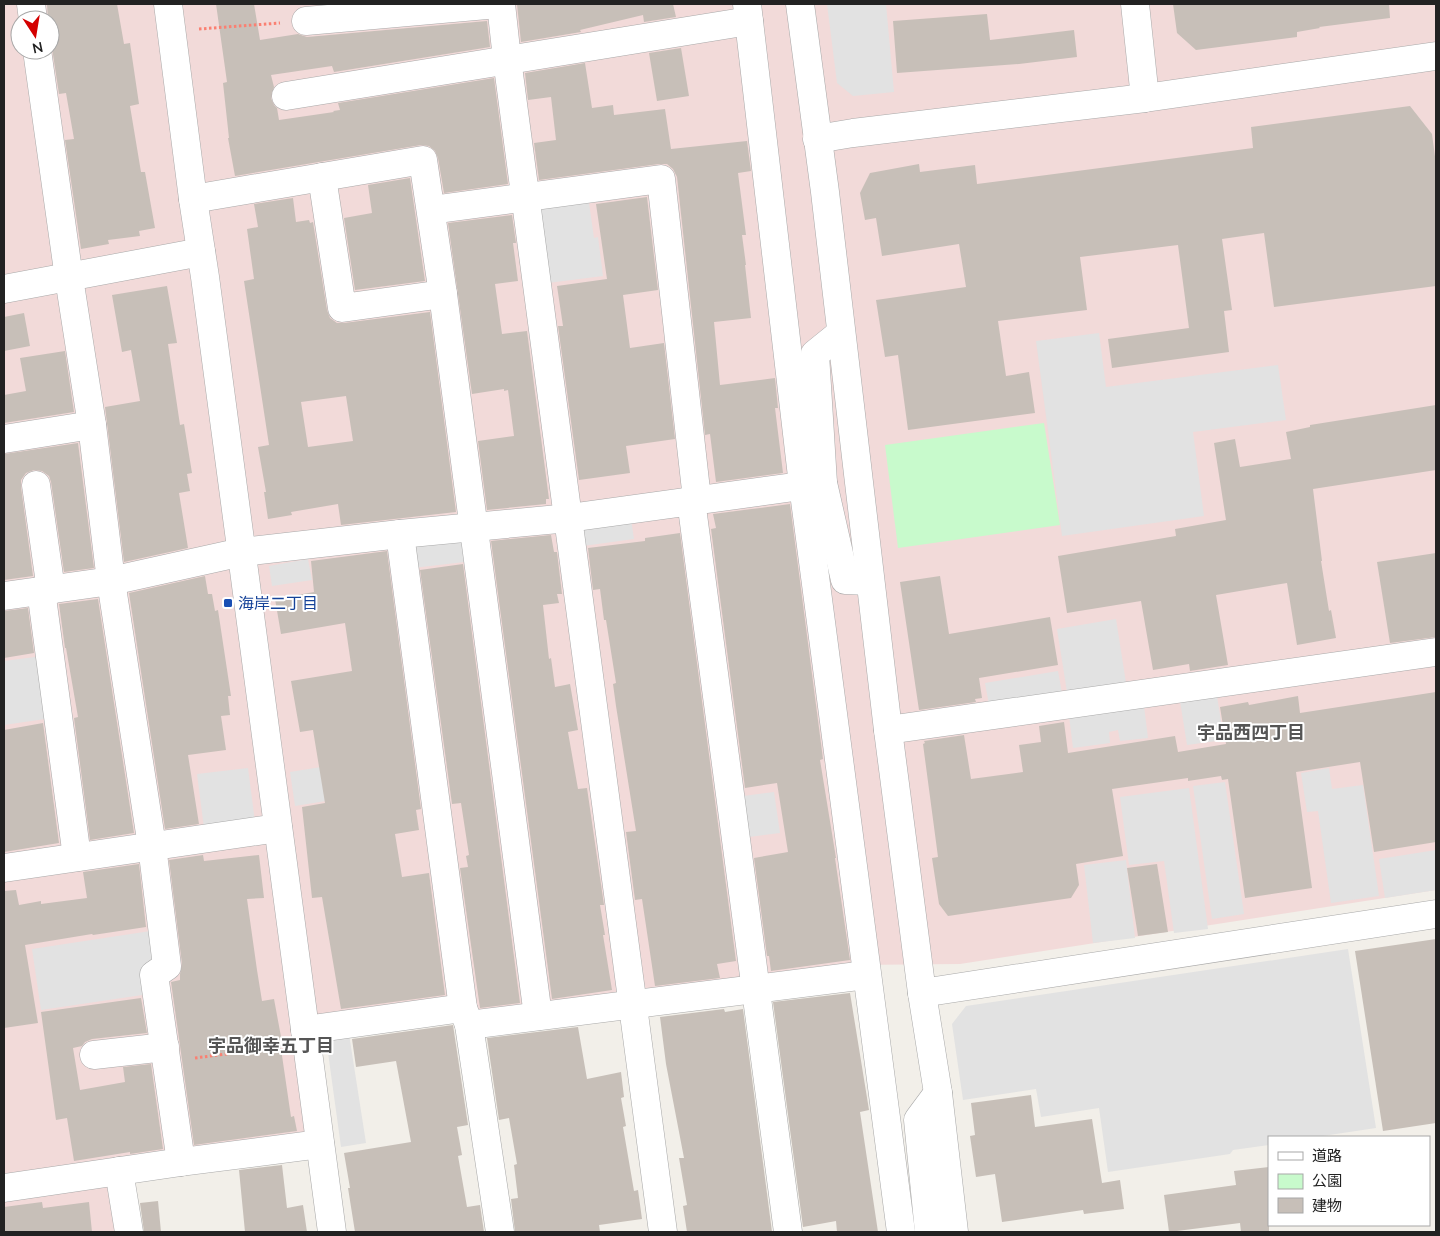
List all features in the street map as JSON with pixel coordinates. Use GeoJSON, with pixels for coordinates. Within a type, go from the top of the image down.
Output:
{"type":"FeatureCollection","features":[{"type":"Feature","properties":{"kind":"street"},"geometry":{"type":"LineString","coordinates":[[168,4],[278,828],[297,1038],[320,1144],[332,1232]]}},
{"type":"Feature","properties":{"kind":"street"},"geometry":{"type":"LineString","coordinates":[[306,21],[500,4],[663,1232]]}},
{"type":"Feature","properties":{"kind":"street"},"geometry":{"type":"LineString","coordinates":[[800,4],[825,192],[888,730],[922,993],[938,1093],[954,1232]]}},
{"type":"Feature","properties":{"kind":"street"},"geometry":{"type":"LineString","coordinates":[[1135,4],[1145,98]]}},
{"type":"Feature","properties":{"kind":"street"},"geometry":{"type":"LineString","coordinates":[[286,96],[507,59],[748,12],[813,484],[866,975],[901,1232]]}},
{"type":"Feature","properties":{"kind":"street"},"geometry":{"type":"LineString","coordinates":[[817,139],[1145,98],[1436,56]]}},
{"type":"Feature","properties":{"kind":"street"},"geometry":{"type":"LineString","coordinates":[[38,60],[92,425],[111,581],[152,846],[167,966],[154,975],[181,1162]]}},
{"type":"Feature","properties":{"kind":"street"},"geometry":{"type":"LineString","coordinates":[[193,199],[423,160],[443,294],[538,1016]]}},
{"type":"Feature","properties":{"kind":"street"},"geometry":{"type":"LineString","coordinates":[[322,177],[342,308],[443,294]]}},
{"type":"Feature","properties":{"kind":"street"},"geometry":{"type":"LineString","coordinates":[[431,210],[661,179],[694,500],[755,989],[788,1232]]}},
{"type":"Feature","properties":{"kind":"street"},"geometry":{"type":"LineString","coordinates":[[4,289],[201,252]]}},
{"type":"Feature","properties":{"kind":"street"},"geometry":{"type":"LineString","coordinates":[[841,333],[816,354],[813,484],[845,580],[870,582]]}},
{"type":"Feature","properties":{"kind":"street"},"geometry":{"type":"LineString","coordinates":[[4,439],[92,425]]}},
{"type":"Feature","properties":{"kind":"street"},"geometry":{"type":"LineString","coordinates":[[4,596],[111,581],[242,552],[400,534],[569,518],[813,484]]}},
{"type":"Feature","properties":{"kind":"street"},"geometry":{"type":"LineString","coordinates":[[36,485],[46,590],[77,857]]}},
{"type":"Feature","properties":{"kind":"street"},"geometry":{"type":"LineString","coordinates":[[400,534],[466,1016],[500,1232]]}},
{"type":"Feature","properties":{"kind":"street"},"geometry":{"type":"LineString","coordinates":[[888,730],[1436,652]]}},
{"type":"Feature","properties":{"kind":"street"},"geometry":{"type":"LineString","coordinates":[[4,868],[278,828]]}},
{"type":"Feature","properties":{"kind":"street"},"geometry":{"type":"LineString","coordinates":[[922,993],[1436,914]]}},
{"type":"Feature","properties":{"kind":"street"},"geometry":{"type":"LineString","coordinates":[[297,1038],[466,1016],[538,1016],[866,975]]}},
{"type":"Feature","properties":{"kind":"street"},"geometry":{"type":"LineString","coordinates":[[94,1055],[166,1055]]}},
{"type":"Feature","properties":{"kind":"street"},"geometry":{"type":"LineString","coordinates":[[930,1232],[918,1120],[938,1093]]}},
{"type":"Feature","properties":{"kind":"street"},"geometry":{"type":"LineString","coordinates":[[4,1188],[320,1144]]}},
{"type":"Feature","properties":{"kind":"street"},"geometry":{"type":"LineString","coordinates":[[120,1171],[129,1232]]}},
{"type":"Feature","properties":{"kind":"path"},"geometry":{"type":"LineString","coordinates":[[198,29],[306,21]]}},
{"type":"Feature","properties":{"kind":"path"},"geometry":{"type":"LineString","coordinates":[[166,1055],[297,1038]]}},
{"type":"Feature","properties":{"kind":"shaded area"},"geometry":{"type":"Polygon","coordinates":[[[4,4],[1436,4],[1436,890],[960,964],[853,965],[473,1026],[462,1009],[303,1030],[319,1144],[119,1176],[126,1232],[4,1232],[4,4]]]}},
{"type":"Feature","properties":{"kind":"shaded area"},"geometry":{"type":"Polygon","coordinates":[[[827,4],[886,4],[894,92],[853,96],[837,83],[827,4]]]}},
{"type":"Feature","properties":{"kind":"shaded area"},"geometry":{"type":"Polygon","coordinates":[[[588,196],[594,238],[598,237],[603,276],[548,283],[538,203],[588,196]]]}},
{"type":"Feature","properties":{"kind":"shaded area"},"geometry":{"type":"Polygon","coordinates":[[[1099,333],[1106,387],[1278,365],[1286,420],[1193,432],[1204,516],[1062,536],[1036,341],[1099,333]]]}},
{"type":"Feature","properties":{"kind":"shaded area"},"geometry":{"type":"Polygon","coordinates":[[[631,519],[634,539],[583,546],[581,532],[587,525],[631,519]]]}},
{"type":"Feature","properties":{"kind":"shaded area"},"geometry":{"type":"Polygon","coordinates":[[[470,537],[473,561],[413,568],[410,544],[470,537]]]}},
{"type":"Feature","properties":{"kind":"shaded area"},"geometry":{"type":"Polygon","coordinates":[[[308,559],[312,580],[272,586],[269,566],[308,559]]]}},
{"type":"Feature","properties":{"kind":"shaded area"},"geometry":{"type":"Polygon","coordinates":[[[1116,619],[1126,683],[1067,692],[1057,629],[1116,619]]]}},
{"type":"Feature","properties":{"kind":"shaded area"},"geometry":{"type":"Polygon","coordinates":[[[43,656],[52,718],[4,725],[4,661],[43,656]]]}},
{"type":"Feature","properties":{"kind":"shaded area"},"geometry":{"type":"Polygon","coordinates":[[[1058,671],[1062,693],[989,705],[985,683],[1058,671]]]}},
{"type":"Feature","properties":{"kind":"shaded area"},"geometry":{"type":"Polygon","coordinates":[[[1217,696],[1224,740],[1187,745],[1180,701],[1217,696]]]}},
{"type":"Feature","properties":{"kind":"shaded area"},"geometry":{"type":"Polygon","coordinates":[[[1144,706],[1148,738],[1120,741],[1118,730],[1109,732],[1110,743],[1073,748],[1069,716],[1144,706]]]}},
{"type":"Feature","properties":{"kind":"shaded area"},"geometry":{"type":"Polygon","coordinates":[[[389,756],[394,790],[295,806],[290,772],[389,756]]]}},
{"type":"Feature","properties":{"kind":"shaded area"},"geometry":{"type":"Polygon","coordinates":[[[248,768],[255,822],[204,828],[197,774],[248,768]]]}},
{"type":"Feature","properties":{"kind":"shaded area"},"geometry":{"type":"Polygon","coordinates":[[[1329,768],[1332,789],[1363,785],[1379,896],[1331,903],[1318,811],[1307,812],[1301,773],[1329,768]]]}},
{"type":"Feature","properties":{"kind":"shaded area"},"geometry":{"type":"Polygon","coordinates":[[[1225,782],[1244,914],[1212,919],[1193,786],[1225,782]]]}},
{"type":"Feature","properties":{"kind":"shaded area"},"geometry":{"type":"Polygon","coordinates":[[[1189,788],[1208,929],[1174,933],[1164,861],[1129,865],[1120,797],[1189,788]]]}},
{"type":"Feature","properties":{"kind":"shaded area"},"geometry":{"type":"Polygon","coordinates":[[[774,792],[780,833],[742,838],[736,797],[774,792]]]}},
{"type":"Feature","properties":{"kind":"shaded area"},"geometry":{"type":"Polygon","coordinates":[[[1436,850],[1436,890],[1385,898],[1379,859],[1436,850]]]}},
{"type":"Feature","properties":{"kind":"shaded area"},"geometry":{"type":"Polygon","coordinates":[[[1126,860],[1135,938],[1093,943],[1084,865],[1126,860]]]}},
{"type":"Feature","properties":{"kind":"shaded area"},"geometry":{"type":"Polygon","coordinates":[[[157,930],[149,994],[41,1010],[32,949],[157,930]]]}},
{"type":"Feature","properties":{"kind":"shaded area"},"geometry":{"type":"Polygon","coordinates":[[[1348,949],[1376,1128],[1323,1136],[1268,1136],[1268,1145],[1233,1150],[1230,1154],[1108,1172],[1099,1108],[1041,1117],[1036,1089],[963,1100],[952,1024],[966,1006],[1348,949]]]}},
{"type":"Feature","properties":{"kind":"shaded area"},"geometry":{"type":"Polygon","coordinates":[[[349,1034],[366,1143],[341,1147],[326,1038],[349,1034]]]}},
{"type":"Feature","properties":{"kind":"green space"},"geometry":{"type":"Polygon","coordinates":[[[1044,423],[1060,525],[898,548],[885,445],[1044,423]]]}},
{"type":"Feature","properties":{"kind":"building"},"geometry":{"type":"Polygon","coordinates":[[[47,4],[117,4],[124,44],[130,43],[139,104],[130,106],[141,172],[145,172],[155,228],[139,231],[140,236],[108,240],[109,244],[81,249],[65,140],[74,139],[66,93],[59,94],[54,60],[60,60],[60,10],[47,10],[47,4]]]}},
{"type":"Feature","properties":{"kind":"building"},"geometry":{"type":"Polygon","coordinates":[[[216,4],[254,4],[260,40],[298,34],[307,37],[487,21],[490,47],[334,72],[332,66],[271,75],[274,87],[271,98],[277,108],[279,120],[334,112],[340,110],[338,103],[494,78],[508,184],[444,193],[435,151],[429,146],[421,145],[235,176],[228,138],[223,83],[227,82],[216,4]]]}},
{"type":"Feature","properties":{"kind":"building"},"geometry":{"type":"Polygon","coordinates":[[[517,4],[673,4],[676,17],[644,22],[643,15],[580,30],[581,32],[521,42],[517,4]]]}},
{"type":"Feature","properties":{"kind":"building"},"geometry":{"type":"Polygon","coordinates":[[[1173,4],[1389,4],[1390,18],[1319,27],[1297,32],[1297,37],[1196,50],[1177,33],[1173,4]]]}},
{"type":"Feature","properties":{"kind":"building"},"geometry":{"type":"Polygon","coordinates":[[[987,14],[990,40],[1074,30],[1077,57],[1019,64],[897,73],[893,21],[987,14]]]}},
{"type":"Feature","properties":{"kind":"building"},"geometry":{"type":"Polygon","coordinates":[[[681,48],[689,96],[657,101],[649,53],[681,48]]]}},
{"type":"Feature","properties":{"kind":"building"},"geometry":{"type":"Polygon","coordinates":[[[585,63],[592,108],[613,105],[614,115],[665,109],[671,149],[747,141],[751,171],[738,173],[746,235],[742,235],[751,318],[714,322],[720,385],[775,378],[778,408],[775,408],[783,473],[716,482],[710,434],[705,435],[677,177],[673,169],[667,164],[659,164],[539,180],[534,143],[556,140],[551,97],[528,100],[525,73],[585,63]]]}},
{"type":"Feature","properties":{"kind":"building"},"geometry":{"type":"Polygon","coordinates":[[[1410,106],[1432,134],[1436,164],[1436,286],[1274,307],[1264,233],[1222,239],[1232,310],[1224,311],[1229,352],[1112,368],[1108,339],[1189,328],[1178,245],[1080,257],[1087,310],[998,321],[1006,376],[1029,372],[1035,413],[908,430],[898,355],[885,357],[876,300],[966,287],[959,244],[882,256],[876,218],[865,220],[860,193],[870,173],[919,164],[920,172],[975,165],[977,184],[1253,148],[1251,127],[1410,106]]]}},
{"type":"Feature","properties":{"kind":"building"},"geometry":{"type":"Polygon","coordinates":[[[410,178],[425,281],[355,290],[344,218],[372,213],[368,185],[410,178]]]}},
{"type":"Feature","properties":{"kind":"building"},"geometry":{"type":"Polygon","coordinates":[[[647,197],[658,290],[623,295],[630,348],[664,343],[675,439],[626,446],[630,473],[579,480],[558,326],[563,326],[557,286],[607,279],[596,204],[647,197]]]}},
{"type":"Feature","properties":{"kind":"building"},"geometry":{"type":"Polygon","coordinates":[[[293,198],[296,222],[309,220],[310,223],[313,222],[327,310],[330,318],[337,323],[430,312],[456,512],[341,525],[338,504],[291,512],[292,515],[268,519],[264,492],[266,492],[258,447],[269,445],[244,281],[254,279],[247,229],[258,227],[254,204],[293,198]],[[346,396],[301,402],[308,447],[353,441],[346,396]]]}},
{"type":"Feature","properties":{"kind":"building"},"geometry":{"type":"Polygon","coordinates":[[[512,215],[516,243],[513,243],[518,281],[495,284],[502,334],[527,331],[549,499],[546,499],[546,504],[487,510],[478,441],[514,436],[508,390],[472,394],[448,223],[512,215]]]}},
{"type":"Feature","properties":{"kind":"building"},"geometry":{"type":"Polygon","coordinates":[[[167,286],[177,343],[168,344],[180,425],[184,424],[192,473],[187,474],[190,491],[179,493],[188,548],[124,562],[105,407],[140,401],[131,350],[122,352],[112,295],[167,286]]]}},
{"type":"Feature","properties":{"kind":"building"},"geometry":{"type":"Polygon","coordinates":[[[24,313],[30,346],[4,351],[4,317],[24,313]]]}},
{"type":"Feature","properties":{"kind":"building"},"geometry":{"type":"Polygon","coordinates":[[[65,351],[74,412],[4,423],[4,395],[26,391],[20,358],[65,351]]]}},
{"type":"Feature","properties":{"kind":"building"},"geometry":{"type":"Polygon","coordinates":[[[1436,405],[1436,470],[1313,489],[1321,561],[1329,611],[1331,610],[1336,638],[1297,645],[1287,583],[1216,595],[1228,665],[1190,671],[1189,664],[1153,670],[1141,601],[1067,613],[1058,556],[1176,536],[1175,529],[1226,520],[1214,443],[1235,439],[1240,467],[1291,459],[1286,432],[1310,427],[1310,425],[1436,405]]]}},
{"type":"Feature","properties":{"kind":"building"},"geometry":{"type":"Polygon","coordinates":[[[78,443],[94,568],[64,572],[51,482],[49,476],[42,471],[34,470],[26,473],[21,480],[33,576],[4,580],[4,454],[78,443]]]}},
{"type":"Feature","properties":{"kind":"building"},"geometry":{"type":"Polygon","coordinates":[[[790,504],[823,759],[820,760],[850,960],[771,971],[769,956],[767,956],[754,858],[788,852],[777,783],[745,788],[711,529],[716,528],[713,514],[790,504]]]}},
{"type":"Feature","properties":{"kind":"building"},"geometry":{"type":"Polygon","coordinates":[[[680,533],[736,961],[717,964],[720,978],[655,986],[642,899],[635,900],[626,832],[636,831],[613,684],[616,683],[600,589],[593,590],[588,548],[645,541],[645,538],[680,533]]]}},
{"type":"Feature","properties":{"kind":"building"},"geometry":{"type":"Polygon","coordinates":[[[551,535],[554,552],[557,552],[562,594],[557,594],[559,603],[543,605],[549,659],[551,658],[555,687],[570,684],[578,730],[568,732],[578,789],[587,788],[604,905],[600,905],[612,990],[552,999],[491,541],[551,535]]]}},
{"type":"Feature","properties":{"kind":"building"},"geometry":{"type":"Polygon","coordinates":[[[387,551],[421,809],[416,810],[419,830],[395,834],[402,877],[429,873],[445,995],[341,1009],[322,897],[312,898],[302,807],[325,803],[313,730],[300,732],[291,681],[352,671],[345,623],[281,634],[275,599],[314,592],[311,561],[387,551]]]}},
{"type":"Feature","properties":{"kind":"building"},"geometry":{"type":"Polygon","coordinates":[[[1436,553],[1436,637],[1390,643],[1377,562],[1436,553]]]}},
{"type":"Feature","properties":{"kind":"building"},"geometry":{"type":"Polygon","coordinates":[[[463,564],[520,1003],[480,1008],[460,868],[468,867],[466,856],[469,855],[461,803],[452,804],[420,570],[463,564]]]}},
{"type":"Feature","properties":{"kind":"building"},"geometry":{"type":"Polygon","coordinates":[[[205,576],[208,594],[212,594],[215,611],[218,610],[231,696],[228,696],[230,715],[221,716],[226,750],[188,755],[199,824],[165,829],[129,593],[205,576]]]}},
{"type":"Feature","properties":{"kind":"building"},"geometry":{"type":"Polygon","coordinates":[[[940,576],[949,634],[1050,617],[1058,665],[979,678],[982,698],[975,699],[976,702],[919,710],[900,582],[940,576]]]}},
{"type":"Feature","properties":{"kind":"building"},"geometry":{"type":"Polygon","coordinates":[[[98,599],[134,833],[90,840],[74,718],[78,717],[59,604],[98,599]]]}},
{"type":"Feature","properties":{"kind":"building"},"geometry":{"type":"Polygon","coordinates":[[[28,608],[34,653],[4,658],[4,611],[28,608]]]}},
{"type":"Feature","properties":{"kind":"building"},"geometry":{"type":"Polygon","coordinates":[[[1436,692],[1436,842],[1374,852],[1360,762],[1296,772],[1312,888],[1245,898],[1228,779],[1222,780],[1221,776],[1188,781],[1188,778],[1112,789],[1123,856],[1076,864],[1079,885],[1071,898],[948,916],[939,904],[932,858],[938,857],[924,741],[964,735],[971,779],[1023,772],[1019,745],[1041,742],[1039,726],[1064,722],[1068,753],[1175,736],[1178,752],[1226,744],[1220,707],[1248,702],[1249,705],[1298,696],[1300,713],[1436,692]]]}},
{"type":"Feature","properties":{"kind":"building"},"geometry":{"type":"Polygon","coordinates":[[[43,723],[59,843],[4,852],[4,730],[43,723]]]}},
{"type":"Feature","properties":{"kind":"building"},"geometry":{"type":"Polygon","coordinates":[[[203,855],[204,861],[259,855],[264,898],[247,899],[262,1001],[274,999],[282,1042],[280,1042],[291,1117],[294,1116],[297,1131],[194,1145],[171,982],[180,980],[182,964],[169,860],[203,855]]]}},
{"type":"Feature","properties":{"kind":"building"},"geometry":{"type":"Polygon","coordinates":[[[139,864],[146,927],[25,945],[38,1023],[4,1028],[4,891],[16,890],[19,905],[41,901],[41,904],[87,898],[83,872],[139,864]]]}},
{"type":"Feature","properties":{"kind":"building"},"geometry":{"type":"Polygon","coordinates":[[[1157,864],[1168,932],[1138,936],[1127,868],[1157,864]]]}},
{"type":"Feature","properties":{"kind":"building"},"geometry":{"type":"Polygon","coordinates":[[[1436,939],[1436,1123],[1383,1131],[1355,951],[1436,939]]]}},
{"type":"Feature","properties":{"kind":"building"},"geometry":{"type":"Polygon","coordinates":[[[850,993],[869,1110],[860,1112],[878,1232],[837,1232],[836,1221],[803,1227],[773,1002],[850,993]]]}},
{"type":"Feature","properties":{"kind":"building"},"geometry":{"type":"Polygon","coordinates":[[[141,998],[147,1033],[92,1039],[85,1042],[82,1046],[73,1048],[80,1090],[125,1082],[123,1067],[151,1064],[163,1149],[74,1161],[67,1118],[56,1120],[41,1012],[141,998]]]}},
{"type":"Feature","properties":{"kind":"building"},"geometry":{"type":"Polygon","coordinates":[[[724,1009],[725,1012],[743,1009],[772,1232],[687,1232],[683,1206],[687,1205],[679,1158],[684,1158],[666,1064],[660,1017],[724,1009]]]}},
{"type":"Feature","properties":{"kind":"building"},"geometry":{"type":"Polygon","coordinates":[[[453,1025],[468,1125],[457,1127],[462,1155],[458,1156],[467,1207],[480,1205],[484,1232],[355,1232],[344,1153],[411,1142],[396,1061],[356,1067],[352,1039],[453,1025]]]}},
{"type":"Feature","properties":{"kind":"building"},"geometry":{"type":"Polygon","coordinates":[[[578,1027],[587,1079],[621,1072],[624,1097],[621,1098],[626,1126],[623,1127],[634,1191],[638,1190],[642,1219],[599,1225],[600,1232],[515,1232],[511,1199],[518,1198],[514,1165],[517,1164],[509,1118],[499,1120],[487,1038],[578,1027]]]}},
{"type":"Feature","properties":{"kind":"building"},"geometry":{"type":"Polygon","coordinates":[[[1031,1095],[1035,1127],[1092,1119],[1102,1183],[1120,1180],[1124,1209],[1084,1214],[1083,1210],[1002,1222],[995,1174],[976,1177],[970,1136],[975,1135],[971,1103],[1031,1095]]]}},
{"type":"Feature","properties":{"kind":"building"},"geometry":{"type":"Polygon","coordinates":[[[282,1165],[287,1208],[303,1205],[307,1232],[245,1232],[239,1170],[282,1165]]]}},
{"type":"Feature","properties":{"kind":"building"},"geometry":{"type":"Polygon","coordinates":[[[1268,1167],[1269,1232],[1241,1232],[1240,1223],[1169,1232],[1164,1195],[1236,1185],[1234,1171],[1268,1167]]]}},
{"type":"Feature","properties":{"kind":"building"},"geometry":{"type":"Polygon","coordinates":[[[158,1201],[161,1232],[144,1232],[140,1203],[158,1201]]]}},
{"type":"Feature","properties":{"kind":"building"},"geometry":{"type":"Polygon","coordinates":[[[42,1202],[43,1208],[89,1202],[92,1232],[4,1232],[4,1207],[42,1202]]]}},
{"type":"Feature","properties":{"kind":"place","name":"海岸二丁目"},"geometry":{"type":"Point","coordinates":[228,603]}},
{"type":"Feature","properties":{"kind":"district","name":"宇品西四丁目"},"geometry":{"type":"Point","coordinates":[1251,733]}},
{"type":"Feature","properties":{"kind":"district","name":"宇品御幸五丁目"},"geometry":{"type":"Point","coordinates":[271,1046]}}]}
